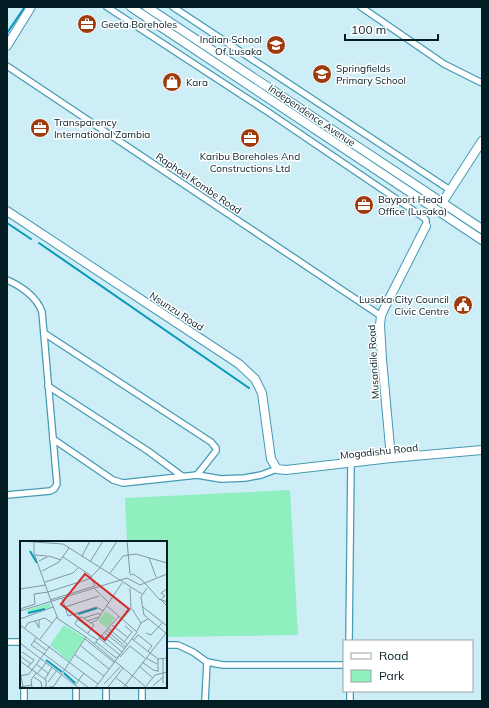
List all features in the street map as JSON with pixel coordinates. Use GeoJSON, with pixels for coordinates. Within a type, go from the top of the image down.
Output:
{"type":"FeatureCollection","features":[{"type":"Feature","properties":{"kind":"street"},"geometry":{"type":"LineString","coordinates":[[7,46],[31,7]]}},
{"type":"Feature","properties":{"kind":"street"},"geometry":{"type":"LineString","coordinates":[[107,7],[268,112],[423,217],[426,220],[426,226]]}},
{"type":"Feature","properties":{"kind":"street","name":"Independence Avenue"},"geometry":{"type":"LineString","coordinates":[[131,7],[482,240]]}},
{"type":"Feature","properties":{"kind":"street","name":"Independence Avenue"},"geometry":{"type":"LineString","coordinates":[[147,7],[482,229]]}},
{"type":"Feature","properties":{"kind":"street"},"geometry":{"type":"LineString","coordinates":[[173,7],[450,190]]}},
{"type":"Feature","properties":{"kind":"street"},"geometry":{"type":"LineString","coordinates":[[361,7],[444,64],[482,83]]}},
{"type":"Feature","properties":{"kind":"street","name":"Raphael Kombe Road"},"geometry":{"type":"LineString","coordinates":[[7,66],[381,316]]}},
{"type":"Feature","properties":{"kind":"street"},"geometry":{"type":"LineString","coordinates":[[442,203],[482,141]]}},
{"type":"Feature","properties":{"kind":"street","name":"Nsunzu Road"},"geometry":{"type":"LineString","coordinates":[[7,211],[248,372],[259,385],[262,393],[271,459],[278,469]]}},
{"type":"Feature","properties":{"kind":"street","name":"Musandile Road"},"geometry":{"type":"LineString","coordinates":[[391,458],[382,359],[380,325],[381,316],[426,226]]}},
{"type":"Feature","properties":{"kind":"street"},"geometry":{"type":"LineString","coordinates":[[7,280],[28,293],[40,305],[44,333],[57,484],[56,487],[50,491],[7,495]]}},
{"type":"Feature","properties":{"kind":"street"},"geometry":{"type":"LineString","coordinates":[[44,333],[211,442],[216,451],[197,475]]}},
{"type":"Feature","properties":{"kind":"street"},"geometry":{"type":"LineString","coordinates":[[48,386],[148,451],[182,476]]}},
{"type":"Feature","properties":{"kind":"street"},"geometry":{"type":"LineString","coordinates":[[53,439],[117,482],[130,483],[197,475],[221,478],[239,478],[261,475],[278,469]]}},
{"type":"Feature","properties":{"kind":"street","name":"Mogadishu Road"},"geometry":{"type":"LineString","coordinates":[[278,469],[286,470],[351,464],[391,458],[482,450]]}},
{"type":"Feature","properties":{"kind":"street"},"geometry":{"type":"LineString","coordinates":[[349,640],[351,464]]}},
{"type":"Feature","properties":{"kind":"street"},"geometry":{"type":"LineString","coordinates":[[7,642],[20,642]]}},
{"type":"Feature","properties":{"kind":"street"},"geometry":{"type":"LineString","coordinates":[[167,645],[178,645],[193,652],[207,662],[234,666],[343,666]]}},
{"type":"Feature","properties":{"kind":"street"},"geometry":{"type":"LineString","coordinates":[[205,701],[207,662]]}},
{"type":"Feature","properties":{"kind":"street"},"geometry":{"type":"LineString","coordinates":[[24,688],[24,701]]}},
{"type":"Feature","properties":{"kind":"street"},"geometry":{"type":"LineString","coordinates":[[76,688],[76,701]]}},
{"type":"Feature","properties":{"kind":"street"},"geometry":{"type":"LineString","coordinates":[[106,688],[106,701]]}},
{"type":"Feature","properties":{"kind":"street"},"geometry":{"type":"LineString","coordinates":[[142,688],[142,701]]}},
{"type":"Feature","properties":{"kind":"green space"},"geometry":{"type":"Polygon","coordinates":[[[290,490],[298,635],[167,637],[167,541],[127,541],[125,498],[290,490]]]}},
{"type":"Feature","properties":{"kind":"waterway"},"geometry":{"type":"LineString","coordinates":[[7,33],[24,8]]}},
{"type":"Feature","properties":{"kind":"waterway"},"geometry":{"type":"LineString","coordinates":[[7,223],[31,239]]}},
{"type":"Feature","properties":{"kind":"waterway"},"geometry":{"type":"LineString","coordinates":[[39,243],[249,388]]}},
{"type":"Feature","properties":{"kind":"place","name":"Geeta Boreholes"},"geometry":{"type":"Point","coordinates":[87,24]}},
{"type":"Feature","properties":{"kind":"place","name":"Indian School Of Lusaka"},"geometry":{"type":"Point","coordinates":[276,45]}},
{"type":"Feature","properties":{"kind":"place","name":"Springfields Primary School"},"geometry":{"type":"Point","coordinates":[322,74]}},
{"type":"Feature","properties":{"kind":"place","name":"Kara"},"geometry":{"type":"Point","coordinates":[172,82]}},
{"type":"Feature","properties":{"kind":"place","name":"Transparency International Zambia"},"geometry":{"type":"Point","coordinates":[40,128]}},
{"type":"Feature","properties":{"kind":"place","name":"Karibu Boreholes And Constructions Ltd"},"geometry":{"type":"Point","coordinates":[250,138]}},
{"type":"Feature","properties":{"kind":"place","name":"Bayport Head Office (Lusaka)"},"geometry":{"type":"Point","coordinates":[364,205]}},
{"type":"Feature","properties":{"kind":"place","name":"Lusaka City Council Civic Centre"},"geometry":{"type":"Point","coordinates":[463,305]}}]}
